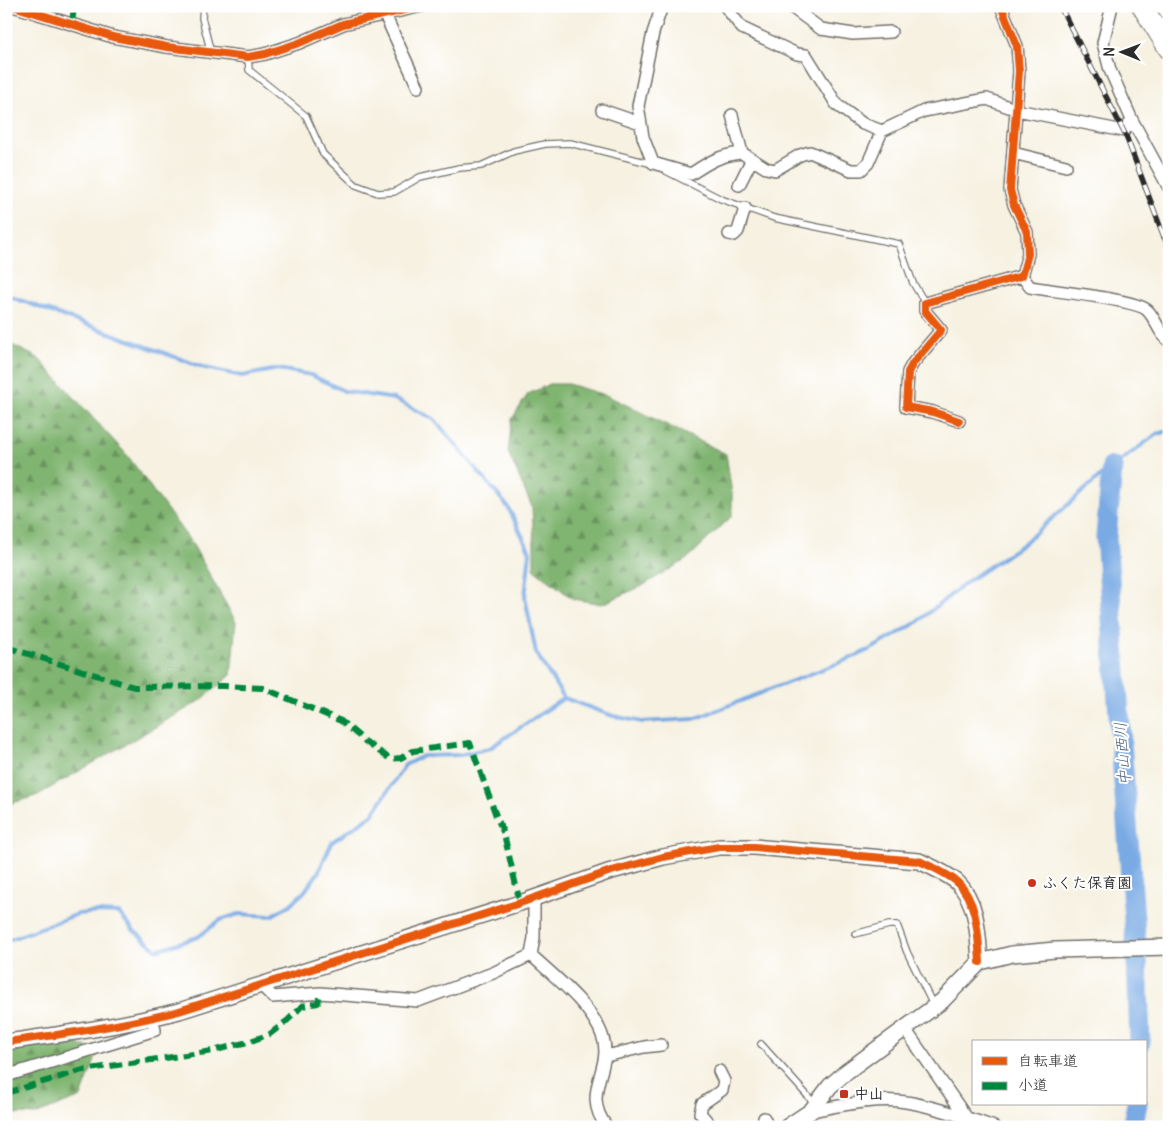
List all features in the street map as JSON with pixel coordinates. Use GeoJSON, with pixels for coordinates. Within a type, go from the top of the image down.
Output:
{"type":"FeatureCollection","features":[{"type":"Feature","properties":{"kind":"highway"},"geometry":{"type":"LineString","coordinates":[[1142,6],[1169,49]]}},
{"type":"Feature","properties":{"kind":"street"},"geometry":{"type":"LineString","coordinates":[[13,6],[113,37],[211,54],[248,57],[265,54],[299,43],[343,24],[422,6]]}},
{"type":"Feature","properties":{"kind":"street"},"geometry":{"type":"LineString","coordinates":[[662,6],[653,33],[638,106],[640,123],[653,163],[691,174],[713,160],[727,154],[747,156],[766,168],[774,170],[800,155],[810,152],[851,170],[861,170],[868,163],[882,131],[924,111],[987,99],[1017,110],[1124,131],[1132,120]]}},
{"type":"Feature","properties":{"kind":"street"},"geometry":{"type":"LineString","coordinates":[[725,6],[742,28],[797,54],[806,55],[837,106],[863,124],[882,131]]}},
{"type":"Feature","properties":{"kind":"street"},"geometry":{"type":"LineString","coordinates":[[790,6],[821,29],[854,34],[891,32]]}},
{"type":"Feature","properties":{"kind":"street"},"geometry":{"type":"LineString","coordinates":[[1001,6],[1017,46],[1019,71],[1010,190],[1014,205],[1027,232],[1028,254],[1022,276]]}},
{"type":"Feature","properties":{"kind":"street"},"geometry":{"type":"LineString","coordinates":[[1112,6],[1103,43],[1110,70],[1132,120],[1169,188]]}},
{"type":"Feature","properties":{"kind":"street"},"geometry":{"type":"LineString","coordinates":[[385,15],[418,87]]}},
{"type":"Feature","properties":{"kind":"street"},"geometry":{"type":"LineString","coordinates":[[602,110],[640,123]]}},
{"type":"Feature","properties":{"kind":"street"},"geometry":{"type":"LineString","coordinates":[[732,115],[747,156],[739,185]]}},
{"type":"Feature","properties":{"kind":"street"},"geometry":{"type":"LineString","coordinates":[[1013,153],[1066,166]]}},
{"type":"Feature","properties":{"kind":"street"},"geometry":{"type":"LineString","coordinates":[[729,234],[734,235],[738,231],[745,208]]}},
{"type":"Feature","properties":{"kind":"street"},"geometry":{"type":"LineString","coordinates":[[960,421],[933,412],[906,407],[908,372],[913,363],[941,330],[925,311],[925,303],[1022,276]]}},
{"type":"Feature","properties":{"kind":"street"},"geometry":{"type":"LineString","coordinates":[[1022,276],[1030,287],[1130,303],[1147,310],[1164,338],[1169,341]]}},
{"type":"Feature","properties":{"kind":"street"},"geometry":{"type":"LineString","coordinates":[[6,1042],[152,1018],[262,986],[534,898],[608,872],[663,857],[719,847],[754,847],[919,861],[958,883],[971,903],[977,924],[980,962]]}},
{"type":"Feature","properties":{"kind":"street"},"geometry":{"type":"LineString","coordinates":[[531,955],[534,938],[534,898]]}},
{"type":"Feature","properties":{"kind":"street"},"geometry":{"type":"LineString","coordinates":[[787,1127],[813,1107],[830,1086],[846,1072],[934,1007],[980,962],[1020,953],[1055,950],[1169,947]]}},
{"type":"Feature","properties":{"kind":"street"},"geometry":{"type":"LineString","coordinates":[[262,986],[273,997],[320,993],[418,1001],[492,973],[531,955]]}},
{"type":"Feature","properties":{"kind":"street"},"geometry":{"type":"LineString","coordinates":[[531,955],[566,987],[587,1011],[602,1035],[606,1056],[598,1079],[596,1103],[602,1120],[607,1127]]}},
{"type":"Feature","properties":{"kind":"street"},"geometry":{"type":"LineString","coordinates":[[6,1076],[155,1030],[152,1018]]}},
{"type":"Feature","properties":{"kind":"street"},"geometry":{"type":"LineString","coordinates":[[905,1029],[966,1117]]}},
{"type":"Feature","properties":{"kind":"street"},"geometry":{"type":"LineString","coordinates":[[606,1056],[661,1045]]}},
{"type":"Feature","properties":{"kind":"street"},"geometry":{"type":"LineString","coordinates":[[712,1127],[696,1114],[702,1104],[722,1090],[724,1081],[719,1071]]}},
{"type":"Feature","properties":{"kind":"street"},"geometry":{"type":"LineString","coordinates":[[813,1107],[860,1102],[905,1102],[966,1117],[994,1127]]}},
{"type":"Feature","properties":{"kind":"lane"},"geometry":{"type":"LineString","coordinates":[[203,6],[202,18],[211,54]]}},
{"type":"Feature","properties":{"kind":"lane"},"geometry":{"type":"LineString","coordinates":[[248,57],[249,70],[306,116],[323,154],[356,185],[378,193],[394,192],[420,177],[459,168],[481,166],[514,151],[545,144],[570,143],[653,163],[721,200],[774,218],[899,244],[913,282],[925,303]]}},
{"type":"Feature","properties":{"kind":"lane"},"geometry":{"type":"LineString","coordinates":[[855,934],[889,925],[897,925],[907,952],[934,1007]]}},
{"type":"Feature","properties":{"kind":"lane"},"geometry":{"type":"LineString","coordinates":[[761,1044],[813,1107]]}},
{"type":"Feature","properties":{"kind":"green space"},"geometry":{"type":"Polygon","coordinates":[[[6,342],[38,358],[127,455],[193,545],[236,622],[231,675],[200,701],[38,795],[6,805],[6,342]]]}},
{"type":"Feature","properties":{"kind":"green space"},"geometry":{"type":"Polygon","coordinates":[[[550,384],[568,384],[608,396],[726,454],[732,494],[732,516],[687,559],[642,586],[602,604],[573,599],[534,569],[532,507],[508,452],[512,419],[528,394],[550,384]]]}},
{"type":"Feature","properties":{"kind":"green space"},"geometry":{"type":"Polygon","coordinates":[[[56,1035],[98,1052],[81,1097],[35,1115],[6,1113],[6,1037],[56,1035]]]}},
{"type":"Feature","properties":{"kind":"waterway"},"geometry":{"type":"LineString","coordinates":[[6,295],[205,368],[242,376],[278,369],[311,375],[344,391],[394,399],[434,419],[508,507],[530,552],[525,597],[536,653],[564,698],[613,716],[642,722],[694,719],[873,648],[916,623],[968,581],[1023,544],[1104,473],[1157,434],[1169,431]]}},
{"type":"Feature","properties":{"kind":"waterway","name":"中山西川"},"geometry":{"type":"LineString","coordinates":[[1112,467],[1106,537],[1137,960],[1140,1040]]}},
{"type":"Feature","properties":{"kind":"waterway"},"geometry":{"type":"LineString","coordinates":[[6,941],[78,914],[97,912],[119,913],[133,930],[157,950],[198,937],[220,920],[239,914],[271,916],[290,905],[304,892],[318,873],[332,842],[372,815],[405,765],[423,756],[460,755],[490,748],[564,698]]}},
{"type":"Feature","properties":{"kind":"waterway","name":"中山西川"},"geometry":{"type":"LineString","coordinates":[[1132,1127],[1137,1106]]}},
{"type":"Feature","properties":{"kind":"railway"},"geometry":{"type":"LineString","coordinates":[[1060,6],[1126,136],[1169,250]]}},
{"type":"Feature","properties":{"kind":"marked path"},"geometry":{"type":"LineString","coordinates":[[72,24],[74,6]]}},
{"type":"Feature","properties":{"kind":"marked path"},"geometry":{"type":"LineString","coordinates":[[6,647],[134,687],[223,686],[263,688],[341,721],[390,759],[401,758],[413,751],[470,743],[504,834],[520,903]]}},
{"type":"Feature","properties":{"kind":"marked path"},"geometry":{"type":"LineString","coordinates":[[6,1093],[83,1070],[213,1051],[248,1042],[270,1034],[302,1006],[318,1003],[320,993]]}},
{"type":"Feature","properties":{"kind":"cycle path"},"geometry":{"type":"LineString","coordinates":[[13,6],[113,37],[167,47],[248,57],[265,54],[299,43],[343,24],[422,6]]}},
{"type":"Feature","properties":{"kind":"cycle path"},"geometry":{"type":"LineString","coordinates":[[959,421],[933,412],[906,407],[908,372],[913,363],[941,330],[925,311],[925,303],[1022,276],[1028,254],[1027,232],[1014,205],[1010,190],[1019,71],[1017,46],[1001,6]]}},
{"type":"Feature","properties":{"kind":"cycle path"},"geometry":{"type":"LineString","coordinates":[[6,1042],[71,1033],[179,1011],[520,903],[608,872],[663,857],[719,847],[754,847],[919,861],[939,870],[957,882],[964,890],[976,919],[980,962]]}},
{"type":"Feature","properties":{"kind":"place","name":"ふくた保育園"},"geometry":{"type":"Point","coordinates":[1032,883]}},
{"type":"Feature","properties":{"kind":"place","name":"中山"},"geometry":{"type":"Point","coordinates":[844,1094]}}]}
